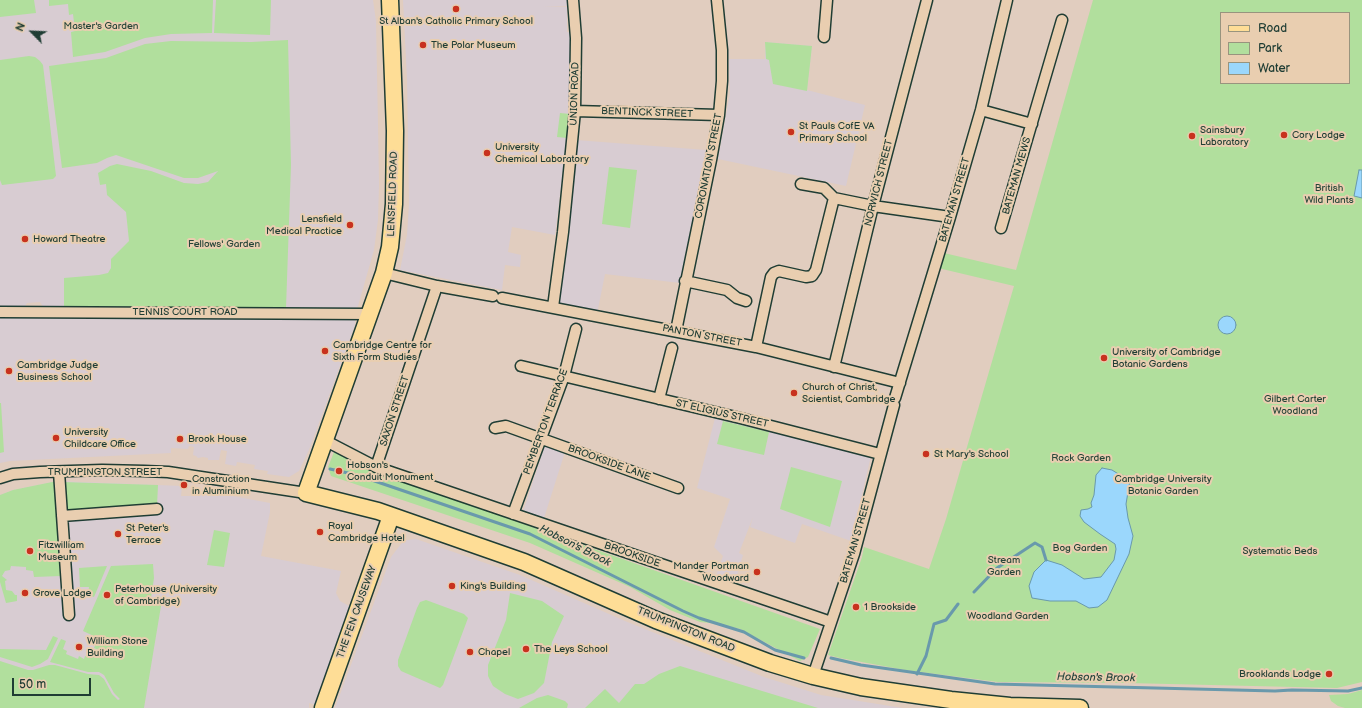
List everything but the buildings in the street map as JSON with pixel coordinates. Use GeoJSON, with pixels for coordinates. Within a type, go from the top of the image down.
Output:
{"type":"FeatureCollection","features":[{"type":"Feature","properties":{"kind":"main road","name":"LENSFIELD ROAD"},"geometry":{"type":"LineString","coordinates":[[306,493],[384,273],[392,234],[394,204],[395,114],[390,0]]}},
{"type":"Feature","properties":{"kind":"main road","name":"TRUMPINGTON ROAD"},"geometry":{"type":"LineString","coordinates":[[306,493],[378,511],[524,562],[656,620],[770,663],[813,676],[861,686],[950,700],[1010,706],[1080,708]]}},
{"type":"Feature","properties":{"kind":"main road","name":"THE FEN CAUSEWAY"},"geometry":{"type":"LineString","coordinates":[[323,708],[391,516]]}},
{"type":"Feature","properties":{"kind":"street","name":"UNION ROAD"},"geometry":{"type":"LineString","coordinates":[[552,307],[564,224],[575,111],[576,38],[573,0]]}},
{"type":"Feature","properties":{"kind":"street","name":"CORONATION STREET"},"geometry":{"type":"LineString","coordinates":[[676,331],[685,281],[712,160],[719,115],[722,81],[722,50],[717,0]]}},
{"type":"Feature","properties":{"kind":"street"},"geometry":{"type":"LineString","coordinates":[[824,37],[827,0]]}},
{"type":"Feature","properties":{"kind":"street","name":"NORWICH STREET"},"geometry":{"type":"LineString","coordinates":[[834,367],[873,206],[928,0]]}},
{"type":"Feature","properties":{"kind":"street","name":"BATEMAN STREET"},"geometry":{"type":"LineString","coordinates":[[813,676],[854,554],[900,383],[981,110],[1007,0]]}},
{"type":"Feature","properties":{"kind":"street","name":"BATEMAN MEWS"},"geometry":{"type":"LineString","coordinates":[[1001,228],[1062,20]]}},
{"type":"Feature","properties":{"kind":"street","name":"BATEMAN MEWS"},"geometry":{"type":"LineString","coordinates":[[981,110],[1032,124]]}},
{"type":"Feature","properties":{"kind":"street","name":"BENTINCK STREET"},"geometry":{"type":"LineString","coordinates":[[575,111],[719,115]]}},
{"type":"Feature","properties":{"kind":"street"},"geometry":{"type":"LineString","coordinates":[[801,184],[824,188],[834,198],[873,206],[950,217]]}},
{"type":"Feature","properties":{"kind":"street"},"geometry":{"type":"LineString","coordinates":[[756,347],[771,278],[774,273],[779,271],[806,277],[812,276],[816,270],[834,198]]}},
{"type":"Feature","properties":{"kind":"street","name":"PANTON STREET"},"geometry":{"type":"LineString","coordinates":[[384,273],[437,286],[756,347],[900,383]]}},
{"type":"Feature","properties":{"kind":"street"},"geometry":{"type":"LineString","coordinates":[[685,281],[727,290],[737,298],[746,301]]}},
{"type":"Feature","properties":{"kind":"street","name":"SAXON STREET"},"geometry":{"type":"LineString","coordinates":[[376,467],[437,286]]}},
{"type":"Feature","properties":{"kind":"street","name":"TENNIS COURT ROAD"},"geometry":{"type":"LineString","coordinates":[[0,312],[370,314]]}},
{"type":"Feature","properties":{"kind":"street","name":"PEMBERTON TERRACE"},"geometry":{"type":"LineString","coordinates":[[513,514],[564,376],[576,329]]}},
{"type":"Feature","properties":{"kind":"street"},"geometry":{"type":"LineString","coordinates":[[660,400],[672,348]]}},
{"type":"Feature","properties":{"kind":"street","name":"ST ELIGIUS STREET"},"geometry":{"type":"LineString","coordinates":[[521,366],[740,418],[880,454]]}},
{"type":"Feature","properties":{"kind":"street","name":"BROOKSIDE LANE"},"geometry":{"type":"LineString","coordinates":[[495,428],[506,426],[678,488]]}},
{"type":"Feature","properties":{"kind":"street","name":"BROOKSIDE"},"geometry":{"type":"LineString","coordinates":[[324,440],[376,467],[831,622]]}},
{"type":"Feature","properties":{"kind":"street","name":"TRUMPINGTON STREET"},"geometry":{"type":"LineString","coordinates":[[0,478],[13,474],[40,472],[102,470],[168,472],[306,493]]}},
{"type":"Feature","properties":{"kind":"street"},"geometry":{"type":"LineString","coordinates":[[59,472],[68,615]]}},
{"type":"Feature","properties":{"kind":"street"},"geometry":{"type":"LineString","coordinates":[[62,516],[157,509]]}},
{"type":"Feature","properties":{"kind":"shaded area"},"geometry":{"type":"Polygon","coordinates":[[[0,0],[373,0],[376,21],[379,185],[378,220],[374,250],[358,306],[354,311],[44,308],[40,302],[27,303],[23,307],[0,309],[0,0]]]}},
{"type":"Feature","properties":{"kind":"shaded area","name":"University Chemical Laboratory"},"geometry":{"type":"Polygon","coordinates":[[[403,0],[568,0],[569,6],[543,7],[567,7],[567,32],[573,33],[570,114],[555,235],[512,227],[508,252],[521,255],[520,267],[505,265],[502,290],[400,270],[407,235],[409,204],[407,79],[403,0]]]}},
{"type":"Feature","properties":{"kind":"shaded area","name":"St Pauls CofE VA Primary School"},"geometry":{"type":"Polygon","coordinates":[[[765,42],[812,46],[807,90],[865,105],[846,186],[718,159],[730,93],[729,59],[765,59],[765,42]]]}},
{"type":"Feature","properties":{"kind":"shaded area"},"geometry":{"type":"Polygon","coordinates":[[[576,140],[706,150],[680,283],[605,274],[597,314],[556,305],[576,140]]]}},
{"type":"Feature","properties":{"kind":"shaded area"},"geometry":{"type":"Polygon","coordinates":[[[0,316],[355,319],[355,325],[309,450],[299,471],[289,477],[267,474],[268,471],[254,469],[255,465],[237,462],[236,466],[225,464],[227,451],[221,450],[219,460],[208,460],[208,458],[203,457],[198,458],[193,455],[194,447],[189,446],[188,449],[171,448],[171,453],[10,461],[0,463],[0,316]]]}},
{"type":"Feature","properties":{"kind":"shaded area"},"geometry":{"type":"Polygon","coordinates":[[[715,418],[871,456],[851,541],[802,524],[795,543],[750,527],[753,517],[739,553],[743,555],[734,585],[715,579],[723,556],[714,547],[730,499],[697,488],[715,418]]]}},
{"type":"Feature","properties":{"kind":"shaded area"},"geometry":{"type":"Polygon","coordinates":[[[545,445],[565,452],[544,518],[523,512],[545,445]]]}},
{"type":"Feature","properties":{"kind":"shaded area"},"geometry":{"type":"Polygon","coordinates":[[[57,481],[182,486],[181,496],[195,496],[195,489],[270,503],[270,512],[261,556],[341,571],[336,593],[340,601],[349,606],[316,705],[309,703],[309,708],[0,708],[0,495],[13,490],[57,481]]]}},
{"type":"Feature","properties":{"kind":"shaded area","name":"The Leys School"},"geometry":{"type":"Polygon","coordinates":[[[416,539],[520,575],[625,621],[764,677],[821,695],[903,708],[335,708],[391,557],[401,544],[407,540],[416,539]]]}},
{"type":"Feature","properties":{"kind":"green space"},"geometry":{"type":"Polygon","coordinates":[[[0,0],[34,0],[36,13],[0,17],[0,0]]]}},
{"type":"Feature","properties":{"kind":"green space","name":"Master's Garden"},"geometry":{"type":"Polygon","coordinates":[[[49,0],[213,0],[212,33],[171,34],[145,38],[105,52],[73,57],[71,32],[75,31],[73,14],[69,15],[68,4],[49,6],[49,0]]]}},
{"type":"Feature","properties":{"kind":"green space"},"geometry":{"type":"Polygon","coordinates":[[[216,0],[271,0],[270,35],[214,33],[216,0]]]}},
{"type":"Feature","properties":{"kind":"green space","name":"Cambridge University Botanic Garden"},"geometry":{"type":"Polygon","coordinates":[[[1093,0],[1362,0],[1362,682],[1337,688],[1127,683],[998,682],[905,670],[828,655],[862,557],[864,547],[929,569],[946,519],[1014,286],[938,268],[944,253],[1016,270],[1093,0]]]}},
{"type":"Feature","properties":{"kind":"green space","name":"Fellows' Garden"},"geometry":{"type":"Polygon","coordinates":[[[288,40],[291,165],[286,308],[64,306],[64,278],[108,273],[111,268],[111,259],[129,241],[126,212],[107,195],[106,184],[100,185],[98,173],[117,164],[151,171],[184,183],[198,184],[208,182],[218,171],[198,178],[184,178],[116,155],[97,163],[62,168],[49,66],[106,58],[145,44],[171,41],[251,42],[288,40]]]}},
{"type":"Feature","properties":{"kind":"green space"},"geometry":{"type":"Polygon","coordinates":[[[765,42],[812,46],[807,91],[773,84],[769,60],[766,59],[765,42]]]}},
{"type":"Feature","properties":{"kind":"green space"},"geometry":{"type":"Polygon","coordinates":[[[29,56],[35,57],[43,65],[56,176],[53,179],[2,185],[0,180],[0,60],[29,56]]]}},
{"type":"Feature","properties":{"kind":"green space"},"geometry":{"type":"Polygon","coordinates":[[[560,113],[570,114],[567,138],[557,137],[560,113]]]}},
{"type":"Feature","properties":{"kind":"green space"},"geometry":{"type":"Polygon","coordinates":[[[609,167],[637,170],[630,228],[602,224],[609,167]]]}},
{"type":"Feature","properties":{"kind":"green space"},"geometry":{"type":"Polygon","coordinates":[[[0,403],[4,452],[0,453],[0,403]]]}},
{"type":"Feature","properties":{"kind":"green space"},"geometry":{"type":"Polygon","coordinates":[[[723,421],[769,432],[764,455],[717,444],[723,421]]]}},
{"type":"Feature","properties":{"kind":"green space"},"geometry":{"type":"Polygon","coordinates":[[[334,452],[374,471],[820,629],[808,657],[800,661],[740,629],[720,624],[700,622],[670,610],[630,587],[530,543],[331,476],[328,467],[334,452]]]}},
{"type":"Feature","properties":{"kind":"green space"},"geometry":{"type":"Polygon","coordinates":[[[791,467],[842,481],[830,527],[780,509],[791,467]]]}},
{"type":"Feature","properties":{"kind":"green space"},"geometry":{"type":"Polygon","coordinates":[[[57,481],[61,576],[34,577],[33,571],[26,570],[26,567],[11,566],[10,570],[5,571],[2,576],[7,580],[5,581],[6,590],[12,591],[15,595],[17,595],[17,601],[6,603],[0,582],[0,495],[13,490],[57,481]]]}},
{"type":"Feature","properties":{"kind":"green space"},"geometry":{"type":"Polygon","coordinates":[[[63,482],[158,485],[157,506],[64,511],[63,482]]]}},
{"type":"Feature","properties":{"kind":"green space"},"geometry":{"type":"Polygon","coordinates":[[[214,530],[230,533],[224,567],[207,565],[214,530]]]}},
{"type":"Feature","properties":{"kind":"green space"},"geometry":{"type":"Polygon","coordinates":[[[153,564],[154,578],[151,598],[162,600],[144,708],[0,708],[0,661],[28,670],[55,665],[88,674],[99,675],[104,679],[112,694],[118,700],[120,699],[114,693],[104,675],[99,672],[88,672],[50,662],[61,639],[66,641],[63,649],[67,651],[66,654],[78,659],[79,656],[84,659],[85,656],[96,658],[99,650],[94,648],[98,638],[83,631],[111,566],[153,564]]]}},
{"type":"Feature","properties":{"kind":"green space"},"geometry":{"type":"Polygon","coordinates":[[[107,566],[94,597],[88,595],[89,587],[80,587],[79,568],[107,566]]]}},
{"type":"Feature","properties":{"kind":"green space"},"geometry":{"type":"Polygon","coordinates":[[[510,593],[542,601],[564,616],[552,642],[544,683],[534,693],[518,699],[505,694],[493,686],[488,676],[488,665],[506,620],[510,593]]]}},
{"type":"Feature","properties":{"kind":"green space"},"geometry":{"type":"Polygon","coordinates":[[[426,600],[464,614],[468,618],[443,685],[440,688],[401,671],[398,666],[398,660],[417,608],[420,602],[426,600]]]}},
{"type":"Feature","properties":{"kind":"green space"},"geometry":{"type":"Polygon","coordinates":[[[53,636],[58,638],[48,659],[40,664],[32,667],[0,657],[0,649],[46,650],[53,636]]]}},
{"type":"Feature","properties":{"kind":"green space"},"geometry":{"type":"Polygon","coordinates":[[[680,666],[818,708],[585,708],[605,689],[619,703],[635,684],[644,684],[659,674],[680,666]]]}},
{"type":"Feature","properties":{"kind":"green space"},"geometry":{"type":"Polygon","coordinates":[[[1362,690],[1362,708],[1345,708],[1338,706],[1331,701],[1329,695],[1348,694],[1362,690]]]}},
{"type":"Feature","properties":{"kind":"green space"},"geometry":{"type":"Polygon","coordinates":[[[548,695],[565,701],[568,704],[567,708],[519,708],[537,698],[548,695]]]}},
{"type":"Feature","properties":{"kind":"water"},"geometry":{"type":"Polygon","coordinates":[[[1359,170],[1362,170],[1362,198],[1354,196],[1359,170]]]}},
{"type":"Feature","properties":{"kind":"water"},"geometry":{"type":"Polygon","coordinates":[[[1223,316],[1231,316],[1236,321],[1234,332],[1231,334],[1223,334],[1218,329],[1218,321],[1223,316]]]}},
{"type":"Feature","properties":{"kind":"water"},"geometry":{"type":"Polygon","coordinates":[[[1102,468],[1112,470],[1120,475],[1128,476],[1130,480],[1126,504],[1133,536],[1129,554],[1107,600],[1098,607],[1089,608],[1076,601],[1050,601],[1032,598],[1029,586],[1034,572],[1046,560],[1062,565],[1084,579],[1101,577],[1114,560],[1116,549],[1115,544],[1084,522],[1080,516],[1081,510],[1092,507],[1091,503],[1094,495],[1096,475],[1102,468]]]}},
{"type":"Feature","properties":{"kind":"waterway","name":"Hobson's Brook"},"geometry":{"type":"LineString","coordinates":[[330,469],[357,475],[530,534],[683,611],[699,618],[744,632],[775,650],[804,658]]}},
{"type":"Feature","properties":{"kind":"waterway"},"geometry":{"type":"LineString","coordinates":[[974,592],[997,568],[1035,543],[1042,547],[1046,560]]}},
{"type":"Feature","properties":{"kind":"waterway"},"geometry":{"type":"LineString","coordinates":[[917,674],[926,656],[934,624],[946,620],[958,604]]}},
{"type":"Feature","properties":{"kind":"waterway","name":"Hobson's Brook"},"geometry":{"type":"LineString","coordinates":[[831,658],[861,665],[995,684],[1275,691],[1348,691],[1362,688]]}},
{"type":"Feature","properties":{"kind":"place","name":"St Alban's Catholic Primary School"},"geometry":{"type":"Point","coordinates":[456,9]}},
{"type":"Feature","properties":{"kind":"place","name":"The Polar Museum"},"geometry":{"type":"Point","coordinates":[423,45]}},
{"type":"Feature","properties":{"kind":"place","name":"St Pauls CofE VA Primary School"},"geometry":{"type":"Point","coordinates":[791,132]}},
{"type":"Feature","properties":{"kind":"place","name":"Cory Lodge"},"geometry":{"type":"Point","coordinates":[1284,135]}},
{"type":"Feature","properties":{"kind":"place","name":"Sainsbury Laboratory"},"geometry":{"type":"Point","coordinates":[1192,136]}},
{"type":"Feature","properties":{"kind":"place","name":"University Chemical Laboratory"},"geometry":{"type":"Point","coordinates":[487,153]}},
{"type":"Feature","properties":{"kind":"place","name":"Lensfield Medical Practice"},"geometry":{"type":"Point","coordinates":[350,225]}},
{"type":"Feature","properties":{"kind":"place","name":"Howard Theatre"},"geometry":{"type":"Point","coordinates":[25,239]}},
{"type":"Feature","properties":{"kind":"place","name":"Cambridge Centre for Sixth Form Studies"},"geometry":{"type":"Point","coordinates":[325,351]}},
{"type":"Feature","properties":{"kind":"place","name":"University of Cambridge Botanic Gardens"},"geometry":{"type":"Point","coordinates":[1104,358]}},
{"type":"Feature","properties":{"kind":"place","name":"Cambridge Judge Business School"},"geometry":{"type":"Point","coordinates":[9,371]}},
{"type":"Feature","properties":{"kind":"place","name":"Church of Christ, Scientist, Cambridge"},"geometry":{"type":"Point","coordinates":[794,393]}},
{"type":"Feature","properties":{"kind":"place","name":"University Childcare Office"},"geometry":{"type":"Point","coordinates":[56,438]}},
{"type":"Feature","properties":{"kind":"place","name":"Brook House"},"geometry":{"type":"Point","coordinates":[180,439]}},
{"type":"Feature","properties":{"kind":"place","name":"St Mary's School"},"geometry":{"type":"Point","coordinates":[926,454]}},
{"type":"Feature","properties":{"kind":"place","name":"Hobson's Conduit Monument"},"geometry":{"type":"Point","coordinates":[339,471]}},
{"type":"Feature","properties":{"kind":"place","name":"Construction in Aluminium"},"geometry":{"type":"Point","coordinates":[184,485]}},
{"type":"Feature","properties":{"kind":"place","name":"Royal Cambridge Hotel"},"geometry":{"type":"Point","coordinates":[320,532]}},
{"type":"Feature","properties":{"kind":"place","name":"St Peter's Terrace"},"geometry":{"type":"Point","coordinates":[118,534]}},
{"type":"Feature","properties":{"kind":"place","name":"Fitzwilliam Museum"},"geometry":{"type":"Point","coordinates":[30,551]}},
{"type":"Feature","properties":{"kind":"place","name":"Mander Portman Woodward"},"geometry":{"type":"Point","coordinates":[757,572]}},
{"type":"Feature","properties":{"kind":"place","name":"King's Building"},"geometry":{"type":"Point","coordinates":[452,586]}},
{"type":"Feature","properties":{"kind":"place","name":"Grove Lodge"},"geometry":{"type":"Point","coordinates":[25,593]}},
{"type":"Feature","properties":{"kind":"place","name":"Peterhouse (University of Cambridge)"},"geometry":{"type":"Point","coordinates":[107,595]}},
{"type":"Feature","properties":{"kind":"place","name":"1 Brookside"},"geometry":{"type":"Point","coordinates":[856,607]}},
{"type":"Feature","properties":{"kind":"place","name":"William Stone Building"},"geometry":{"type":"Point","coordinates":[79,647]}},
{"type":"Feature","properties":{"kind":"place","name":"The Leys School"},"geometry":{"type":"Point","coordinates":[526,649]}},
{"type":"Feature","properties":{"kind":"place","name":"Chapel"},"geometry":{"type":"Point","coordinates":[470,652]}},
{"type":"Feature","properties":{"kind":"place","name":"Brooklands Lodge"},"geometry":{"type":"Point","coordinates":[1329,674]}},
{"type":"Feature","properties":{"kind":"park label","name":"British Wild Plants"},"geometry":{"type":"Point","coordinates":[1329,194]}},
{"type":"Feature","properties":{"kind":"park label","name":"Gilbert Carter Woodland"},"geometry":{"type":"Point","coordinates":[1295,404]}},
{"type":"Feature","properties":{"kind":"park label","name":"Rock Garden"},"geometry":{"type":"Point","coordinates":[1081,458]}},
{"type":"Feature","properties":{"kind":"park label","name":"Bog Garden"},"geometry":{"type":"Point","coordinates":[1080,548]}},
{"type":"Feature","properties":{"kind":"park label","name":"Systematic Beds"},"geometry":{"type":"Point","coordinates":[1280,551]}},
{"type":"Feature","properties":{"kind":"park label","name":"Stream Garden"},"geometry":{"type":"Point","coordinates":[1004,566]}},
{"type":"Feature","properties":{"kind":"park label","name":"Woodland Garden"},"geometry":{"type":"Point","coordinates":[1008,616]}}]}
